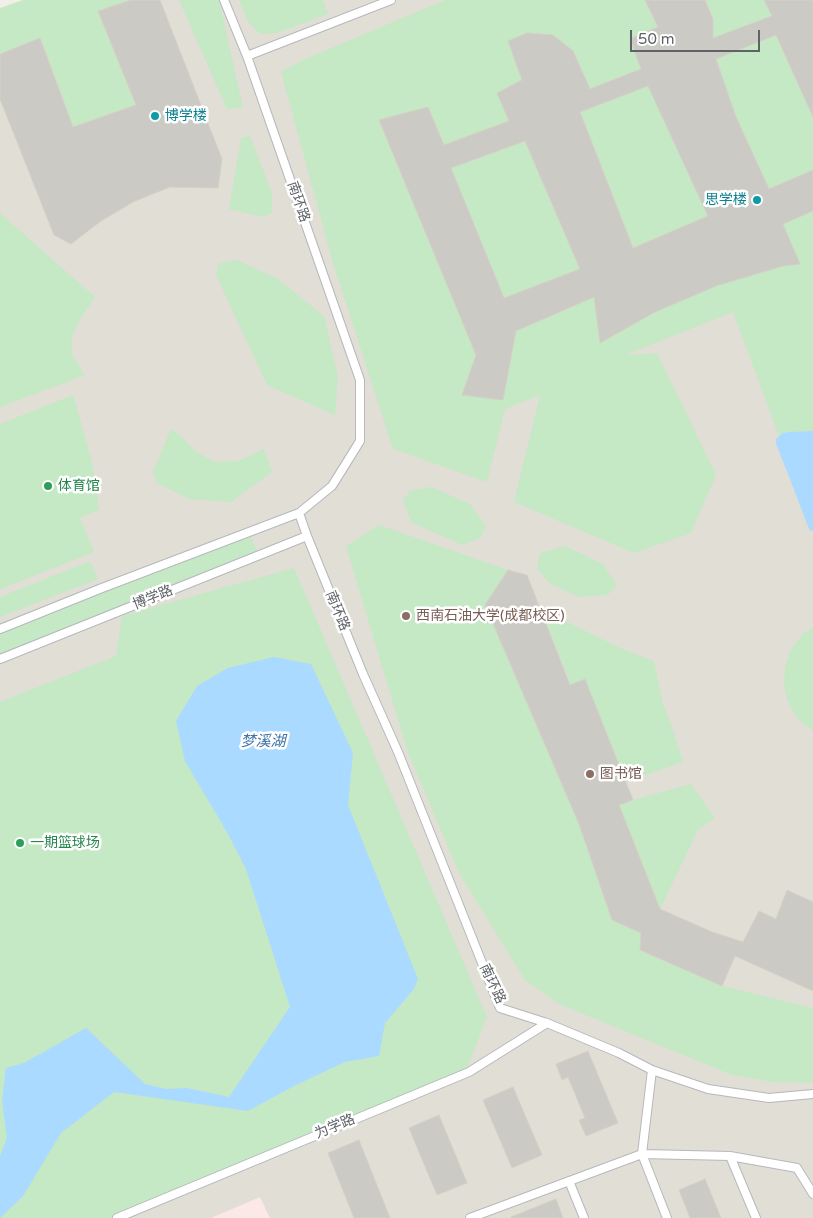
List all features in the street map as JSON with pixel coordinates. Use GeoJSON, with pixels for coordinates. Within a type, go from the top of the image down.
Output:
{"type":"FeatureCollection","features":[{"type":"Feature","properties":{"kind":"lane","name":"南环路"},"geometry":{"type":"LineString","coordinates":[[224,0],[247,56],[360,380],[360,441],[332,486],[299,513],[363,674],[398,752],[500,1008],[546,1023],[619,1053],[652,1070],[708,1088],[769,1098],[813,1094]]}},
{"type":"Feature","properties":{"kind":"lane"},"geometry":{"type":"LineString","coordinates":[[247,56],[391,0]]}},
{"type":"Feature","properties":{"kind":"lane","name":"博学路"},"geometry":{"type":"LineString","coordinates":[[0,628],[299,513]]}},
{"type":"Feature","properties":{"kind":"lane","name":"博学路"},"geometry":{"type":"LineString","coordinates":[[0,659],[307,536]]}},
{"type":"Feature","properties":{"kind":"lane","name":"为学路"},"geometry":{"type":"LineString","coordinates":[[117,1218],[469,1072],[546,1023]]}},
{"type":"Feature","properties":{"kind":"lane"},"geometry":{"type":"LineString","coordinates":[[652,1070],[642,1154],[667,1218]]}},
{"type":"Feature","properties":{"kind":"lane"},"geometry":{"type":"LineString","coordinates":[[470,1218],[492,1214],[569,1181],[642,1154],[730,1156],[797,1168],[813,1194]]}},
{"type":"Feature","properties":{"kind":"lane"},"geometry":{"type":"LineString","coordinates":[[730,1156],[756,1218]]}},
{"type":"Feature","properties":{"kind":"lane"},"geometry":{"type":"LineString","coordinates":[[569,1181],[584,1218]]}},
{"type":"Feature","properties":{"kind":"shaded area","name":"西南石油大学(成都校区)"},"geometry":{"type":"Polygon","coordinates":[[[35,0],[813,0],[813,1218],[0,1218],[0,14],[35,0]]]}},
{"type":"Feature","properties":{"kind":"shaded area"},"geometry":{"type":"Polygon","coordinates":[[[260,1197],[270,1218],[211,1218],[260,1197]]]}},
{"type":"Feature","properties":{"kind":"green space"},"geometry":{"type":"Polygon","coordinates":[[[23,0],[131,0],[99,11],[136,105],[73,127],[40,38],[0,54],[0,8],[23,0]]]}},
{"type":"Feature","properties":{"kind":"green space"},"geometry":{"type":"Polygon","coordinates":[[[179,0],[219,0],[243,107],[227,109],[179,0]]]}},
{"type":"Feature","properties":{"kind":"green space"},"geometry":{"type":"Polygon","coordinates":[[[239,0],[323,0],[328,14],[277,33],[260,34],[248,22],[239,0]]]}},
{"type":"Feature","properties":{"kind":"green space"},"geometry":{"type":"Polygon","coordinates":[[[445,0],[813,0],[813,431],[789,432],[779,436],[733,312],[625,355],[657,353],[716,475],[691,533],[634,553],[514,502],[540,395],[505,409],[487,482],[393,449],[333,263],[281,72],[303,60],[445,0]]]}},
{"type":"Feature","properties":{"kind":"green space"},"geometry":{"type":"Polygon","coordinates":[[[250,136],[272,193],[272,213],[263,217],[229,209],[241,138],[250,136]]]}},
{"type":"Feature","properties":{"kind":"green space"},"geometry":{"type":"Polygon","coordinates":[[[0,212],[95,297],[72,335],[72,355],[85,375],[0,407],[0,212]]]}},
{"type":"Feature","properties":{"kind":"green space"},"geometry":{"type":"Polygon","coordinates":[[[237,260],[276,278],[324,316],[338,377],[335,415],[267,385],[216,275],[218,264],[237,260]]]}},
{"type":"Feature","properties":{"kind":"green space","name":"体育馆"},"geometry":{"type":"Polygon","coordinates":[[[73,395],[92,462],[99,510],[80,518],[94,552],[0,589],[0,424],[73,395]]]}},
{"type":"Feature","properties":{"kind":"green space"},"geometry":{"type":"Polygon","coordinates":[[[171,429],[181,436],[195,451],[214,462],[239,461],[264,449],[272,472],[231,502],[189,499],[157,483],[153,472],[171,429]]]}},
{"type":"Feature","properties":{"kind":"green space"},"geometry":{"type":"Polygon","coordinates":[[[431,487],[470,504],[486,526],[480,538],[462,545],[411,522],[403,500],[410,491],[431,487]]]}},
{"type":"Feature","properties":{"kind":"green space"},"geometry":{"type":"Polygon","coordinates":[[[379,525],[508,570],[485,605],[579,824],[612,920],[641,933],[641,951],[722,986],[813,1008],[813,1083],[774,1082],[732,1075],[559,1004],[525,980],[459,873],[407,750],[346,546],[379,525]]]}},
{"type":"Feature","properties":{"kind":"green space"},"geometry":{"type":"Polygon","coordinates":[[[250,534],[258,554],[0,657],[0,632],[250,534]]]}},
{"type":"Feature","properties":{"kind":"green space"},"geometry":{"type":"Polygon","coordinates":[[[565,546],[603,564],[617,586],[607,595],[580,597],[550,584],[537,568],[540,553],[565,546]]]}},
{"type":"Feature","properties":{"kind":"green space"},"geometry":{"type":"Polygon","coordinates":[[[90,561],[98,579],[0,617],[0,597],[90,561]]]}},
{"type":"Feature","properties":{"kind":"green space"},"geometry":{"type":"Polygon","coordinates":[[[294,568],[487,1017],[466,1071],[109,1218],[0,1218],[0,702],[116,656],[122,616],[294,568]]]}},
{"type":"Feature","properties":{"kind":"green space"},"geometry":{"type":"Polygon","coordinates":[[[542,612],[551,614],[620,648],[654,661],[663,704],[683,762],[626,782],[571,685],[542,612]]]}},
{"type":"Feature","properties":{"kind":"green space"},"geometry":{"type":"Polygon","coordinates":[[[813,627],[813,731],[800,721],[789,705],[784,686],[785,667],[791,649],[803,634],[813,627]]]}},
{"type":"Feature","properties":{"kind":"green space"},"geometry":{"type":"Polygon","coordinates":[[[691,784],[715,818],[698,830],[660,909],[619,805],[691,784]]]}},
{"type":"Feature","properties":{"kind":"water"},"geometry":{"type":"Polygon","coordinates":[[[813,431],[813,531],[811,531],[776,444],[776,439],[783,433],[813,431]]]}},
{"type":"Feature","properties":{"kind":"water","name":"梦溪湖"},"geometry":{"type":"Polygon","coordinates":[[[274,657],[311,664],[353,753],[348,805],[418,979],[414,989],[385,1023],[379,1056],[345,1062],[296,1085],[248,1111],[114,1092],[61,1133],[23,1196],[0,1218],[0,1156],[7,1138],[2,1101],[6,1068],[24,1063],[86,1028],[145,1084],[166,1089],[187,1088],[229,1097],[290,1007],[246,869],[228,834],[185,761],[176,721],[197,686],[228,668],[274,657]]]}},
{"type":"Feature","properties":{"kind":"building","name":"博学楼"},"geometry":{"type":"Polygon","coordinates":[[[131,0],[160,0],[222,159],[218,188],[170,187],[133,202],[101,221],[71,244],[54,235],[0,99],[0,54],[40,38],[73,127],[136,105],[98,11],[131,0]]]}},
{"type":"Feature","properties":{"kind":"building","name":"思学楼"},"geometry":{"type":"Polygon","coordinates":[[[645,0],[705,0],[713,19],[713,38],[772,16],[764,0],[813,0],[813,117],[776,35],[716,59],[736,117],[769,189],[813,170],[813,211],[783,224],[800,264],[783,266],[716,286],[655,312],[600,343],[594,297],[516,331],[503,400],[462,395],[476,355],[379,120],[428,107],[444,145],[509,121],[497,93],[522,80],[508,41],[527,33],[553,35],[573,51],[590,89],[641,69],[630,39],[658,27],[645,0]],[[648,86],[580,112],[633,248],[708,216],[648,86]],[[525,141],[451,168],[504,298],[580,269],[525,141]]]}},
{"type":"Feature","properties":{"kind":"building","name":"图书馆"},"geometry":{"type":"Polygon","coordinates":[[[508,570],[527,575],[570,685],[585,679],[633,800],[619,805],[660,909],[712,932],[743,942],[759,911],[776,919],[787,890],[813,902],[813,991],[735,956],[722,986],[640,950],[641,933],[612,920],[579,824],[485,605],[508,570]]]}},
{"type":"Feature","properties":{"kind":"building"},"geometry":{"type":"Polygon","coordinates":[[[588,1051],[618,1123],[586,1136],[579,1120],[585,1118],[568,1077],[562,1080],[556,1064],[588,1051]]]}},
{"type":"Feature","properties":{"kind":"building"},"geometry":{"type":"Polygon","coordinates":[[[513,1087],[542,1155],[512,1168],[483,1100],[513,1087]]]}},
{"type":"Feature","properties":{"kind":"building"},"geometry":{"type":"Polygon","coordinates":[[[439,1115],[467,1183],[437,1195],[409,1128],[439,1115]]]}},
{"type":"Feature","properties":{"kind":"building"},"geometry":{"type":"Polygon","coordinates":[[[359,1140],[390,1218],[354,1218],[328,1153],[359,1140]]]}},
{"type":"Feature","properties":{"kind":"building"},"geometry":{"type":"Polygon","coordinates":[[[705,1179],[721,1218],[690,1218],[679,1190],[705,1179]]]}},
{"type":"Feature","properties":{"kind":"building"},"geometry":{"type":"Polygon","coordinates":[[[556,1199],[563,1218],[511,1218],[511,1217],[556,1199]]]}},
{"type":"Feature","properties":{"kind":"place","name":"博学楼"},"geometry":{"type":"Point","coordinates":[155,116]}},
{"type":"Feature","properties":{"kind":"place","name":"思学楼"},"geometry":{"type":"Point","coordinates":[757,200]}},
{"type":"Feature","properties":{"kind":"place","name":"体育馆"},"geometry":{"type":"Point","coordinates":[48,486]}},
{"type":"Feature","properties":{"kind":"place","name":"西南石油大学(成都校区)"},"geometry":{"type":"Point","coordinates":[406,616]}},
{"type":"Feature","properties":{"kind":"place","name":"图书馆"},"geometry":{"type":"Point","coordinates":[590,774]}},
{"type":"Feature","properties":{"kind":"place","name":"一期篮球场"},"geometry":{"type":"Point","coordinates":[20,843]}}]}
